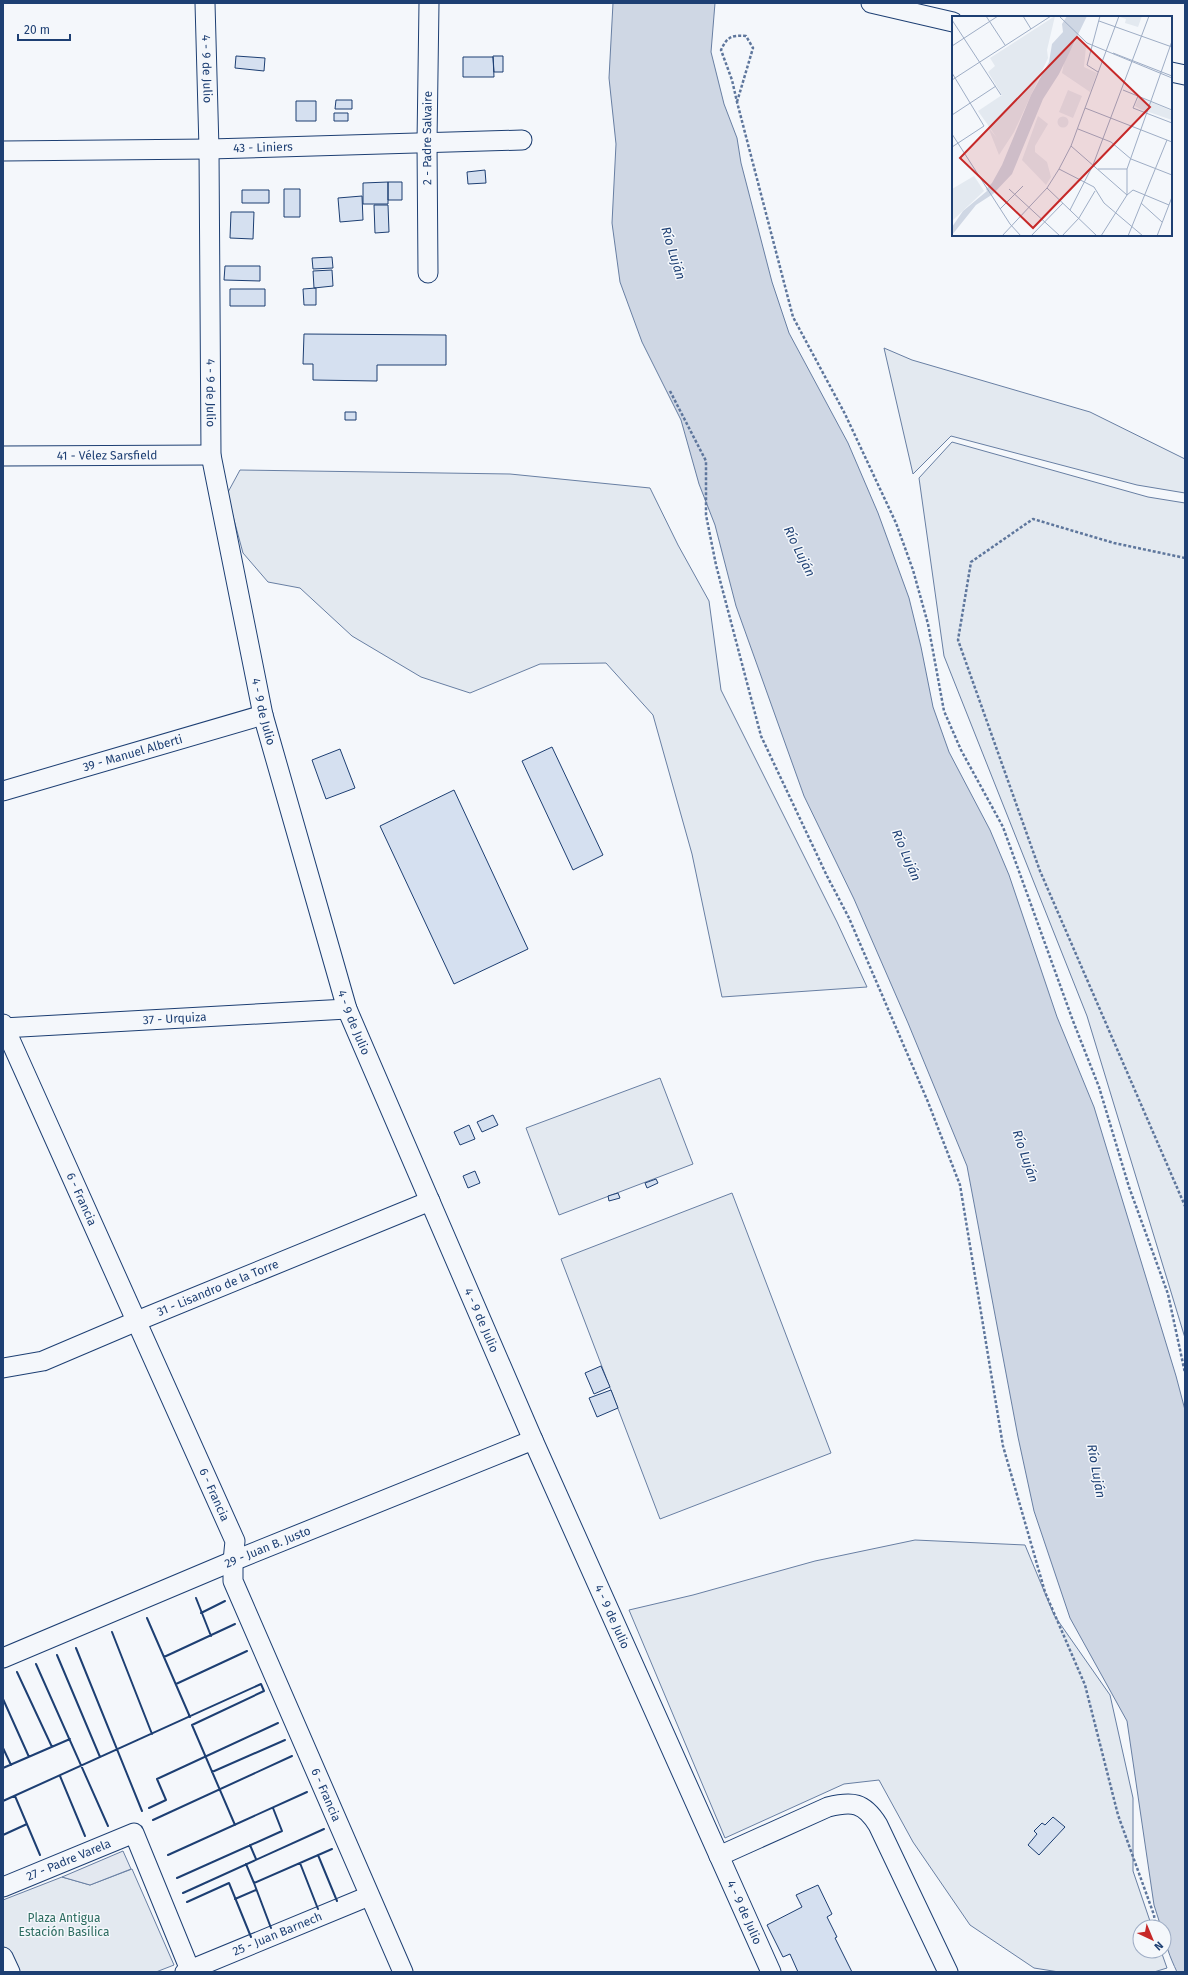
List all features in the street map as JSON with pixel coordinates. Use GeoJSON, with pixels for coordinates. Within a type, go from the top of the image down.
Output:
{"type":"FeatureCollection","features":[{"type":"Feature","properties":{"kind":"street","name":"4 - 9 de Julio"},"geometry":{"type":"LineString","coordinates":[[205,3],[209,149],[211,455],[263,715],[347,1009],[533,1440],[771,1972]]}},
{"type":"Feature","properties":{"kind":"street","name":"2 - Padre Salvaire"},"geometry":{"type":"LineString","coordinates":[[428,273],[427,142],[429,3]]}},
{"type":"Feature","properties":{"kind":"street"},"geometry":{"type":"LineString","coordinates":[[871,3],[952,22]]}},
{"type":"Feature","properties":{"kind":"street"},"geometry":{"type":"LineString","coordinates":[[1172,72],[1185,75]]}},
{"type":"Feature","properties":{"kind":"street","name":"43 - Liniers"},"geometry":{"type":"LineString","coordinates":[[3,151],[209,149],[522,140]]}},
{"type":"Feature","properties":{"kind":"street","name":"41 - Vélez Sarsfield"},"geometry":{"type":"LineString","coordinates":[[3,456],[211,455]]}},
{"type":"Feature","properties":{"kind":"street","name":"39 - Manuel Alberti"},"geometry":{"type":"LineString","coordinates":[[3,791],[263,715]]}},
{"type":"Feature","properties":{"kind":"street","name":"37 - Urquiza"},"geometry":{"type":"LineString","coordinates":[[3,1027],[347,1009]]}},
{"type":"Feature","properties":{"kind":"street","name":"6 - Francia"},"geometry":{"type":"LineString","coordinates":[[3,1027],[235,1541],[233,1582],[403,1972]]}},
{"type":"Feature","properties":{"kind":"street","name":"31 - Lisandro de la Torre"},"geometry":{"type":"LineString","coordinates":[[3,1368],[43,1361],[136,1321],[430,1201]]}},
{"type":"Feature","properties":{"kind":"street","name":"29 - Juan B. Justo"},"geometry":{"type":"LineString","coordinates":[[3,1658],[233,1561],[533,1440]]}},
{"type":"Feature","properties":{"kind":"street"},"geometry":{"type":"LineString","coordinates":[[719,1856],[828,1807],[842,1803],[854,1803],[865,1809],[878,1825],[948,1972]]}},
{"type":"Feature","properties":{"kind":"street","name":"27 - Padre Varela"},"geometry":{"type":"LineString","coordinates":[[3,1887],[134,1834],[188,1971]]}},
{"type":"Feature","properties":{"kind":"street","name":"25 - Juan Barnech"},"geometry":{"type":"LineString","coordinates":[[188,1971],[369,1896]]}},
{"type":"Feature","properties":{"kind":"street"},"geometry":{"type":"LineString","coordinates":[[3,1957],[10,1972]]}},
{"type":"Feature","properties":{"kind":"path"},"geometry":{"type":"LineString","coordinates":[[737,102],[753,48],[746,36],[735,35],[725,41],[721,50],[732,80],[737,102],[793,317],[845,414],[896,523],[913,570],[928,624],[944,711],[960,750],[1002,828],[1073,1021],[1099,1087],[1128,1187],[1168,1294],[1185,1372]]}},
{"type":"Feature","properties":{"kind":"path"},"geometry":{"type":"LineString","coordinates":[[670,391],[706,461],[707,522],[716,565],[761,736],[813,848],[849,918],[928,1102],[960,1185],[1003,1446],[1045,1592],[1085,1686],[1118,1815],[1154,1919]]}},
{"type":"Feature","properties":{"kind":"path"},"geometry":{"type":"LineString","coordinates":[[1185,558],[1114,543],[1033,519],[971,562],[958,640],[1040,871],[1185,1206]]}},
{"type":"Feature","properties":{"kind":"green space"},"geometry":{"type":"Polygon","coordinates":[[[884,348],[912,360],[1090,412],[1185,459],[1185,493],[1137,485],[951,436],[913,474],[884,348]]]}},
{"type":"Feature","properties":{"kind":"green space"},"geometry":{"type":"Polygon","coordinates":[[[952,442],[1148,497],[1185,503],[1185,1338],[1087,1016],[944,656],[919,478],[952,442]]]}},
{"type":"Feature","properties":{"kind":"green space"},"geometry":{"type":"Polygon","coordinates":[[[240,470],[510,474],[650,488],[678,545],[709,601],[721,690],[837,922],[867,987],[722,997],[692,854],[653,715],[606,663],[540,664],[470,693],[421,677],[352,636],[300,588],[268,582],[243,553],[227,494],[240,470]]]}},
{"type":"Feature","properties":{"kind":"green space"},"geometry":{"type":"Polygon","coordinates":[[[660,1078],[693,1164],[559,1215],[526,1128],[660,1078]]]}},
{"type":"Feature","properties":{"kind":"green space"},"geometry":{"type":"Polygon","coordinates":[[[732,1193],[831,1453],[660,1519],[561,1259],[732,1193]]]}},
{"type":"Feature","properties":{"kind":"green space"},"geometry":{"type":"Polygon","coordinates":[[[915,1540],[1025,1545],[1054,1615],[1110,1695],[1133,1798],[1133,1871],[1149,1919],[1132,1919],[1132,1959],[1164,1959],[1167,1968],[1154,1972],[1059,1972],[1034,1968],[970,1925],[913,1842],[879,1780],[844,1784],[725,1838],[629,1610],[693,1595],[815,1561],[915,1540]]]}},
{"type":"Feature","properties":{"kind":"green space","name":"Plaza Antigua Estación Basílica"},"geometry":{"type":"Polygon","coordinates":[[[132,1869],[174,1965],[156,1972],[3,1972],[3,1900],[62,1877],[90,1885],[132,1869]]]}},
{"type":"Feature","properties":{"kind":"shaded area"},"geometry":{"type":"Polygon","coordinates":[[[123,1851],[131,1869],[90,1885],[62,1877],[123,1851]]]}},
{"type":"Feature","properties":{"kind":"water","name":"Río Luján"},"geometry":{"type":"Polygon","coordinates":[[[613,3],[715,3],[711,52],[724,104],[737,138],[741,163],[772,282],[789,333],[848,443],[878,513],[909,598],[933,707],[949,752],[990,830],[1009,875],[1057,1017],[1094,1107],[1176,1376],[1185,1410],[1185,1972],[1177,1972],[1172,1959],[1172,1919],[1158,1919],[1154,1905],[1127,1721],[1070,1618],[1034,1511],[1018,1437],[967,1166],[908,1023],[854,899],[804,796],[736,606],[715,525],[699,484],[681,420],[642,342],[620,282],[612,223],[616,144],[609,78],[613,3]]]}},
{"type":"Feature","properties":{"kind":"building"},"geometry":{"type":"Polygon","coordinates":[[[236,56],[265,58],[264,71],[235,68],[236,56]]]}},
{"type":"Feature","properties":{"kind":"building"},"geometry":{"type":"Polygon","coordinates":[[[493,56],[503,56],[503,72],[494,72],[493,56]]]}},
{"type":"Feature","properties":{"kind":"building"},"geometry":{"type":"Polygon","coordinates":[[[463,57],[493,57],[494,77],[463,77],[463,57]]]}},
{"type":"Feature","properties":{"kind":"building"},"geometry":{"type":"Polygon","coordinates":[[[336,100],[352,100],[352,109],[335,109],[336,100]]]}},
{"type":"Feature","properties":{"kind":"building"},"geometry":{"type":"Polygon","coordinates":[[[296,101],[316,101],[316,121],[296,121],[296,101]]]}},
{"type":"Feature","properties":{"kind":"building"},"geometry":{"type":"Polygon","coordinates":[[[334,113],[348,113],[348,121],[334,121],[334,113]]]}},
{"type":"Feature","properties":{"kind":"building"},"geometry":{"type":"Polygon","coordinates":[[[485,170],[486,183],[468,184],[467,172],[485,170]]]}},
{"type":"Feature","properties":{"kind":"building"},"geometry":{"type":"Polygon","coordinates":[[[388,182],[402,182],[402,200],[388,200],[388,182]]]}},
{"type":"Feature","properties":{"kind":"building"},"geometry":{"type":"Polygon","coordinates":[[[388,182],[388,204],[363,204],[363,183],[388,182]]]}},
{"type":"Feature","properties":{"kind":"building"},"geometry":{"type":"Polygon","coordinates":[[[284,189],[300,189],[300,217],[284,217],[284,189]]]}},
{"type":"Feature","properties":{"kind":"building"},"geometry":{"type":"Polygon","coordinates":[[[242,190],[269,190],[269,203],[242,203],[242,190]]]}},
{"type":"Feature","properties":{"kind":"building"},"geometry":{"type":"Polygon","coordinates":[[[362,196],[363,220],[340,222],[338,198],[362,196]]]}},
{"type":"Feature","properties":{"kind":"building"},"geometry":{"type":"Polygon","coordinates":[[[374,205],[388,205],[389,232],[375,233],[374,205]]]}},
{"type":"Feature","properties":{"kind":"building"},"geometry":{"type":"Polygon","coordinates":[[[231,212],[254,212],[253,239],[230,238],[231,212]]]}},
{"type":"Feature","properties":{"kind":"building"},"geometry":{"type":"Polygon","coordinates":[[[332,257],[333,268],[313,269],[312,258],[332,257]]]}},
{"type":"Feature","properties":{"kind":"building"},"geometry":{"type":"Polygon","coordinates":[[[225,266],[260,266],[260,281],[224,280],[225,266]]]}},
{"type":"Feature","properties":{"kind":"building"},"geometry":{"type":"Polygon","coordinates":[[[332,270],[333,286],[314,288],[313,271],[332,270]]]}},
{"type":"Feature","properties":{"kind":"building"},"geometry":{"type":"Polygon","coordinates":[[[316,288],[316,305],[304,305],[303,289],[316,288]]]}},
{"type":"Feature","properties":{"kind":"building"},"geometry":{"type":"Polygon","coordinates":[[[230,289],[265,289],[265,306],[230,306],[230,289]]]}},
{"type":"Feature","properties":{"kind":"building"},"geometry":{"type":"Polygon","coordinates":[[[304,334],[446,335],[446,365],[377,365],[377,381],[313,380],[313,364],[303,364],[304,334]]]}},
{"type":"Feature","properties":{"kind":"building"},"geometry":{"type":"Polygon","coordinates":[[[345,412],[356,412],[356,420],[345,420],[345,412]]]}},
{"type":"Feature","properties":{"kind":"building"},"geometry":{"type":"Polygon","coordinates":[[[552,747],[603,855],[573,870],[522,761],[552,747]]]}},
{"type":"Feature","properties":{"kind":"building"},"geometry":{"type":"Polygon","coordinates":[[[340,749],[355,788],[326,799],[312,760],[340,749]]]}},
{"type":"Feature","properties":{"kind":"building"},"geometry":{"type":"Polygon","coordinates":[[[454,790],[528,949],[454,984],[380,826],[454,790]]]}},
{"type":"Feature","properties":{"kind":"building"},"geometry":{"type":"Polygon","coordinates":[[[493,1115],[498,1125],[482,1132],[477,1122],[493,1115]]]}},
{"type":"Feature","properties":{"kind":"building"},"geometry":{"type":"Polygon","coordinates":[[[469,1125],[475,1139],[460,1145],[454,1132],[469,1125]]]}},
{"type":"Feature","properties":{"kind":"building"},"geometry":{"type":"Polygon","coordinates":[[[475,1171],[480,1183],[468,1188],[463,1176],[475,1171]]]}},
{"type":"Feature","properties":{"kind":"building"},"geometry":{"type":"Polygon","coordinates":[[[656,1179],[658,1183],[647,1188],[645,1183],[656,1179]]]}},
{"type":"Feature","properties":{"kind":"building"},"geometry":{"type":"Polygon","coordinates":[[[618,1193],[620,1198],[609,1201],[608,1196],[618,1193]]]}},
{"type":"Feature","properties":{"kind":"building"},"geometry":{"type":"Polygon","coordinates":[[[601,1366],[610,1387],[594,1394],[585,1373],[601,1366]]]}},
{"type":"Feature","properties":{"kind":"building"},"geometry":{"type":"Polygon","coordinates":[[[611,1390],[618,1408],[597,1417],[589,1398],[611,1390]]]}},
{"type":"Feature","properties":{"kind":"building"},"geometry":{"type":"Polygon","coordinates":[[[1053,1817],[1065,1827],[1039,1855],[1028,1845],[1037,1834],[1034,1831],[1042,1823],[1045,1825],[1053,1817]]]}},
{"type":"Feature","properties":{"kind":"building"},"geometry":{"type":"Polygon","coordinates":[[[818,1885],[832,1914],[827,1917],[837,1937],[835,1938],[852,1972],[798,1972],[790,1954],[783,1957],[767,1925],[802,1907],[796,1895],[818,1885]]]}},
{"type":"Feature","properties":{"kind":"wall"},"geometry":{"type":"LineString","coordinates":[[196,1598],[211,1636]]}},
{"type":"Feature","properties":{"kind":"wall"},"geometry":{"type":"LineString","coordinates":[[201,1613],[225,1601]]}},
{"type":"Feature","properties":{"kind":"wall"},"geometry":{"type":"LineString","coordinates":[[147,1618],[190,1717]]}},
{"type":"Feature","properties":{"kind":"wall"},"geometry":{"type":"LineString","coordinates":[[164,1657],[235,1624]]}},
{"type":"Feature","properties":{"kind":"wall"},"geometry":{"type":"LineString","coordinates":[[112,1632],[152,1734]]}},
{"type":"Feature","properties":{"kind":"wall"},"geometry":{"type":"LineString","coordinates":[[76,1648],[142,1811]]}},
{"type":"Feature","properties":{"kind":"wall"},"geometry":{"type":"LineString","coordinates":[[176,1684],[247,1651]]}},
{"type":"Feature","properties":{"kind":"wall"},"geometry":{"type":"LineString","coordinates":[[57,1655],[100,1757]]}},
{"type":"Feature","properties":{"kind":"wall"},"geometry":{"type":"LineString","coordinates":[[36,1664],[108,1826]]}},
{"type":"Feature","properties":{"kind":"wall"},"geometry":{"type":"LineString","coordinates":[[17,1672],[52,1747]]}},
{"type":"Feature","properties":{"kind":"wall"},"geometry":{"type":"LineString","coordinates":[[3,1801],[261,1684],[264,1691],[192,1725],[235,1825]]}},
{"type":"Feature","properties":{"kind":"wall"},"geometry":{"type":"LineString","coordinates":[[3,1699],[29,1757]]}},
{"type":"Feature","properties":{"kind":"wall"},"geometry":{"type":"LineString","coordinates":[[149,1808],[166,1800],[157,1779],[278,1723]]}},
{"type":"Feature","properties":{"kind":"wall"},"geometry":{"type":"LineString","coordinates":[[3,1768],[70,1739]]}},
{"type":"Feature","properties":{"kind":"wall"},"geometry":{"type":"LineString","coordinates":[[212,1772],[285,1740]]}},
{"type":"Feature","properties":{"kind":"wall"},"geometry":{"type":"LineString","coordinates":[[3,1748],[11,1765]]}},
{"type":"Feature","properties":{"kind":"wall"},"geometry":{"type":"LineString","coordinates":[[153,1820],[292,1756]]}},
{"type":"Feature","properties":{"kind":"wall"},"geometry":{"type":"LineString","coordinates":[[60,1776],[85,1836]]}},
{"type":"Feature","properties":{"kind":"wall"},"geometry":{"type":"LineString","coordinates":[[168,1855],[307,1792]]}},
{"type":"Feature","properties":{"kind":"wall"},"geometry":{"type":"LineString","coordinates":[[15,1796],[40,1855]]}},
{"type":"Feature","properties":{"kind":"wall"},"geometry":{"type":"LineString","coordinates":[[177,1878],[282,1831],[273,1808]]}},
{"type":"Feature","properties":{"kind":"wall"},"geometry":{"type":"LineString","coordinates":[[3,1835],[27,1824]]}},
{"type":"Feature","properties":{"kind":"wall"},"geometry":{"type":"LineString","coordinates":[[183,1893],[324,1829]]}},
{"type":"Feature","properties":{"kind":"wall"},"geometry":{"type":"LineString","coordinates":[[250,1845],[256,1859]]}},
{"type":"Feature","properties":{"kind":"wall"},"geometry":{"type":"LineString","coordinates":[[246,1864],[254,1883],[332,1849]]}},
{"type":"Feature","properties":{"kind":"wall"},"geometry":{"type":"LineString","coordinates":[[318,1855],[337,1901]]}},
{"type":"Feature","properties":{"kind":"wall"},"geometry":{"type":"LineString","coordinates":[[300,1863],[318,1909]]}},
{"type":"Feature","properties":{"kind":"wall"},"geometry":{"type":"LineString","coordinates":[[187,1902],[229,1883],[251,1937]]}},
{"type":"Feature","properties":{"kind":"wall"},"geometry":{"type":"LineString","coordinates":[[254,1883],[271,1928]]}},
{"type":"Feature","properties":{"kind":"wall"},"geometry":{"type":"LineString","coordinates":[[235,1899],[256,1890]]}}]}
